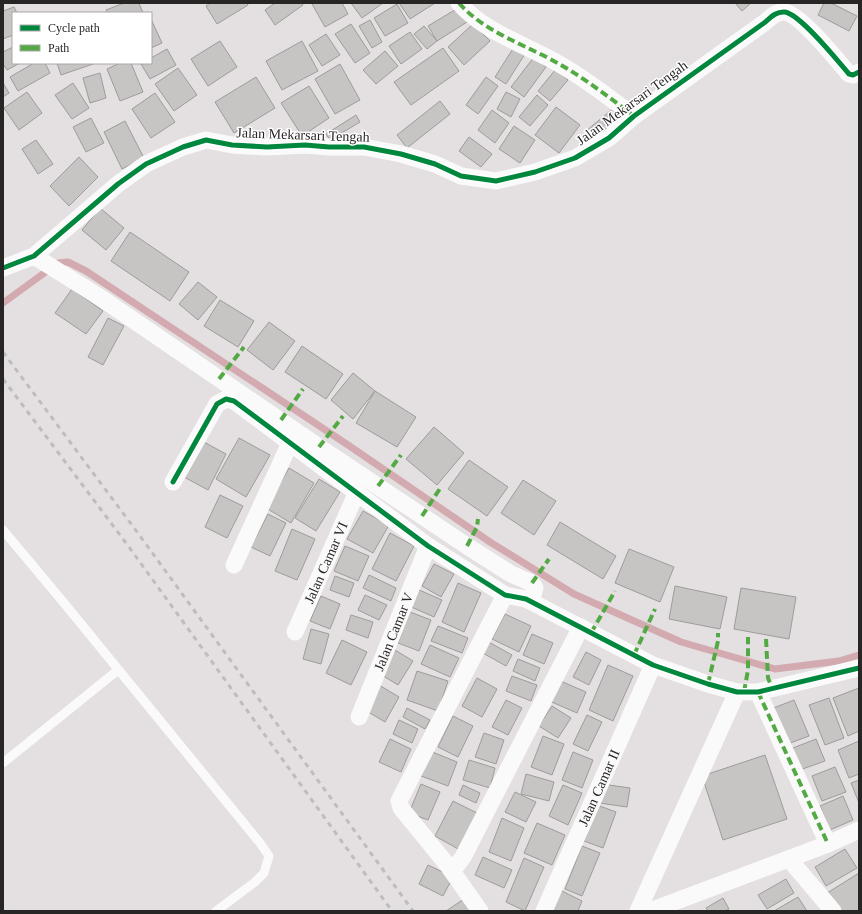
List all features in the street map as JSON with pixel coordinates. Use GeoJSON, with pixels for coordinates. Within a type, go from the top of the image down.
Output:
{"type":"FeatureCollection","features":[{"type":"Feature","properties":{"kind":"street"},"geometry":{"type":"LineString","coordinates":[[459,3],[468,13],[481,23],[561,65],[585,80],[634,116]]}},
{"type":"Feature","properties":{"kind":"street","name":"Jalan Mekarsari Tengah"},"geometry":{"type":"LineString","coordinates":[[3,268],[38,259],[118,184],[146,164],[183,147],[206,140],[232,145],[267,147],[305,145],[364,147],[401,154],[435,164],[461,176],[496,182],[535,172],[575,158],[609,138],[634,116],[775,14],[785,12],[799,20],[854,73]]}},
{"type":"Feature","properties":{"kind":"street"},"geometry":{"type":"LineString","coordinates":[[38,259],[101,298],[467,546],[511,574],[532,583],[536,588],[533,595],[526,599]]}},
{"type":"Feature","properties":{"kind":"street"},"geometry":{"type":"LineString","coordinates":[[173,482],[217,404],[226,399],[234,401],[356,494],[428,546],[505,595],[526,599],[653,665],[708,684],[737,692],[758,692],[859,668]]}},
{"type":"Feature","properties":{"kind":"street"},"geometry":{"type":"LineString","coordinates":[[234,565],[290,443]]}},
{"type":"Feature","properties":{"kind":"street","name":"Jalan Camar VI"},"geometry":{"type":"LineString","coordinates":[[295,632],[356,494]]}},
{"type":"Feature","properties":{"kind":"street","name":"Jalan Camar V"},"geometry":{"type":"LineString","coordinates":[[359,717],[428,546]]}},
{"type":"Feature","properties":{"kind":"street"},"geometry":{"type":"LineString","coordinates":[[480,911],[449,867],[401,808],[399,801],[505,595]]}},
{"type":"Feature","properties":{"kind":"street"},"geometry":{"type":"LineString","coordinates":[[449,867],[456,866],[463,857],[581,627]]}},
{"type":"Feature","properties":{"kind":"street","name":"Jalan Camar II"},"geometry":{"type":"LineString","coordinates":[[544,911],[653,665]]}},
{"type":"Feature","properties":{"kind":"street"},"geometry":{"type":"LineString","coordinates":[[638,911],[737,692]]}},
{"type":"Feature","properties":{"kind":"street"},"geometry":{"type":"LineString","coordinates":[[758,692],[828,844]]}},
{"type":"Feature","properties":{"kind":"street"},"geometry":{"type":"LineString","coordinates":[[650,911],[828,844],[859,830]]}},
{"type":"Feature","properties":{"kind":"street"},"geometry":{"type":"LineString","coordinates":[[788,859],[834,911]]}},
{"type":"Feature","properties":{"kind":"lane"},"geometry":{"type":"LineString","coordinates":[[3,530],[260,843],[269,856],[264,873],[255,882],[216,911]]}},
{"type":"Feature","properties":{"kind":"lane"},"geometry":{"type":"LineString","coordinates":[[3,763],[118,670]]}},
{"type":"Feature","properties":{"kind":"building"},"geometry":{"type":"Polygon","coordinates":[[[124,3],[139,3],[143,12],[107,12],[106,10],[124,3]]]}},
{"type":"Feature","properties":{"kind":"building"},"geometry":{"type":"Polygon","coordinates":[[[210,3],[247,3],[248,5],[217,24],[206,6],[210,3]]]}},
{"type":"Feature","properties":{"kind":"building"},"geometry":{"type":"Polygon","coordinates":[[[275,3],[302,3],[303,5],[275,25],[265,10],[275,3]]]}},
{"type":"Feature","properties":{"kind":"building"},"geometry":{"type":"Polygon","coordinates":[[[342,3],[348,14],[325,27],[312,4],[342,3]]]}},
{"type":"Feature","properties":{"kind":"building"},"geometry":{"type":"Polygon","coordinates":[[[351,3],[383,3],[362,18],[351,3]]]}},
{"type":"Feature","properties":{"kind":"building"},"geometry":{"type":"Polygon","coordinates":[[[399,3],[435,3],[410,19],[399,3]]]}},
{"type":"Feature","properties":{"kind":"building"},"geometry":{"type":"Polygon","coordinates":[[[735,3],[751,3],[742,11],[735,3]]]}},
{"type":"Feature","properties":{"kind":"building"},"geometry":{"type":"Polygon","coordinates":[[[824,3],[831,3],[857,16],[849,31],[818,15],[824,3]]]}},
{"type":"Feature","properties":{"kind":"building"},"geometry":{"type":"Polygon","coordinates":[[[397,4],[408,23],[385,36],[374,18],[397,4]]]}},
{"type":"Feature","properties":{"kind":"building"},"geometry":{"type":"Polygon","coordinates":[[[14,7],[16,12],[12,12],[12,35],[3,39],[3,11],[14,7]]]}},
{"type":"Feature","properties":{"kind":"building"},"geometry":{"type":"Polygon","coordinates":[[[458,8],[467,22],[437,41],[428,26],[458,8]]]}},
{"type":"Feature","properties":{"kind":"building"},"geometry":{"type":"Polygon","coordinates":[[[370,20],[382,42],[372,48],[359,26],[370,20]]]}},
{"type":"Feature","properties":{"kind":"building"},"geometry":{"type":"Polygon","coordinates":[[[152,21],[162,43],[152,48],[152,21]]]}},
{"type":"Feature","properties":{"kind":"building"},"geometry":{"type":"Polygon","coordinates":[[[351,24],[370,53],[355,63],[335,34],[351,24]]]}},
{"type":"Feature","properties":{"kind":"building"},"geometry":{"type":"Polygon","coordinates":[[[473,24],[490,41],[464,65],[448,47],[473,24]]]}},
{"type":"Feature","properties":{"kind":"building"},"geometry":{"type":"Polygon","coordinates":[[[424,26],[437,41],[427,49],[414,34],[424,26]]]}},
{"type":"Feature","properties":{"kind":"building"},"geometry":{"type":"Polygon","coordinates":[[[410,32],[422,49],[401,64],[389,46],[410,32]]]}},
{"type":"Feature","properties":{"kind":"building"},"geometry":{"type":"Polygon","coordinates":[[[326,34],[340,55],[322,66],[309,45],[326,34]]]}},
{"type":"Feature","properties":{"kind":"building"},"geometry":{"type":"Polygon","coordinates":[[[220,41],[237,67],[208,86],[191,59],[220,41]]]}},
{"type":"Feature","properties":{"kind":"building"},"geometry":{"type":"Polygon","coordinates":[[[302,41],[318,71],[282,90],[266,61],[302,41]]]}},
{"type":"Feature","properties":{"kind":"building"},"geometry":{"type":"Polygon","coordinates":[[[514,47],[525,54],[506,84],[495,77],[514,47]]]}},
{"type":"Feature","properties":{"kind":"building"},"geometry":{"type":"Polygon","coordinates":[[[12,48],[12,64],[18,64],[7,70],[3,64],[3,52],[12,48]]]}},
{"type":"Feature","properties":{"kind":"building"},"geometry":{"type":"Polygon","coordinates":[[[443,48],[459,71],[411,105],[394,82],[443,48]]]}},
{"type":"Feature","properties":{"kind":"building"},"geometry":{"type":"Polygon","coordinates":[[[167,49],[176,65],[150,79],[141,64],[152,64],[152,57],[167,49]]]}},
{"type":"Feature","properties":{"kind":"building"},"geometry":{"type":"Polygon","coordinates":[[[385,51],[398,66],[376,84],[363,70],[385,51]]]}},
{"type":"Feature","properties":{"kind":"building"},"geometry":{"type":"Polygon","coordinates":[[[534,57],[546,67],[524,97],[511,87],[534,57]]]}},
{"type":"Feature","properties":{"kind":"building"},"geometry":{"type":"Polygon","coordinates":[[[32,64],[46,64],[50,73],[18,91],[10,77],[32,64]]]}},
{"type":"Feature","properties":{"kind":"building"},"geometry":{"type":"Polygon","coordinates":[[[57,64],[93,64],[61,75],[57,64]]]}},
{"type":"Feature","properties":{"kind":"building"},"geometry":{"type":"Polygon","coordinates":[[[118,64],[131,64],[143,92],[120,101],[107,69],[118,64]]]}},
{"type":"Feature","properties":{"kind":"building"},"geometry":{"type":"Polygon","coordinates":[[[340,64],[360,100],[335,114],[315,79],[340,64]]]}},
{"type":"Feature","properties":{"kind":"building"},"geometry":{"type":"Polygon","coordinates":[[[178,68],[197,95],[174,111],[155,84],[178,68]]]}},
{"type":"Feature","properties":{"kind":"building"},"geometry":{"type":"Polygon","coordinates":[[[556,69],[568,80],[550,101],[538,91],[556,69]]]}},
{"type":"Feature","properties":{"kind":"building"},"geometry":{"type":"Polygon","coordinates":[[[100,73],[106,98],[90,103],[83,78],[100,73]]]}},
{"type":"Feature","properties":{"kind":"building"},"geometry":{"type":"Polygon","coordinates":[[[256,77],[275,108],[234,133],[215,102],[256,77]]]}},
{"type":"Feature","properties":{"kind":"building"},"geometry":{"type":"Polygon","coordinates":[[[486,77],[498,86],[478,114],[466,105],[486,77]]]}},
{"type":"Feature","properties":{"kind":"building"},"geometry":{"type":"Polygon","coordinates":[[[3,83],[9,93],[3,97],[3,83]]]}},
{"type":"Feature","properties":{"kind":"building"},"geometry":{"type":"Polygon","coordinates":[[[73,83],[89,108],[72,119],[55,95],[73,83]]]}},
{"type":"Feature","properties":{"kind":"building"},"geometry":{"type":"Polygon","coordinates":[[[309,86],[329,118],[302,136],[281,103],[309,86]]]}},
{"type":"Feature","properties":{"kind":"building"},"geometry":{"type":"Polygon","coordinates":[[[27,92],[42,113],[19,130],[4,108],[27,92]]]}},
{"type":"Feature","properties":{"kind":"building"},"geometry":{"type":"Polygon","coordinates":[[[506,92],[520,99],[511,117],[497,109],[506,92]]]}},
{"type":"Feature","properties":{"kind":"building"},"geometry":{"type":"Polygon","coordinates":[[[155,93],[175,122],[151,138],[132,109],[155,93]]]}},
{"type":"Feature","properties":{"kind":"building"},"geometry":{"type":"Polygon","coordinates":[[[537,95],[548,105],[530,126],[519,117],[537,95]]]}},
{"type":"Feature","properties":{"kind":"building"},"geometry":{"type":"Polygon","coordinates":[[[440,101],[450,114],[407,148],[397,135],[440,101]]]}},
{"type":"Feature","properties":{"kind":"building"},"geometry":{"type":"Polygon","coordinates":[[[556,107],[580,125],[559,153],[535,135],[556,107]]]}},
{"type":"Feature","properties":{"kind":"building"},"geometry":{"type":"Polygon","coordinates":[[[615,107],[625,118],[596,143],[586,131],[615,107]]]}},
{"type":"Feature","properties":{"kind":"building"},"geometry":{"type":"Polygon","coordinates":[[[492,110],[509,123],[495,143],[478,130],[492,110]]]}},
{"type":"Feature","properties":{"kind":"building"},"geometry":{"type":"Polygon","coordinates":[[[356,115],[360,122],[330,140],[326,134],[356,115]]]}},
{"type":"Feature","properties":{"kind":"building"},"geometry":{"type":"Polygon","coordinates":[[[91,118],[104,143],[86,152],[73,127],[91,118]]]}},
{"type":"Feature","properties":{"kind":"building"},"geometry":{"type":"Polygon","coordinates":[[[125,121],[144,158],[122,169],[104,132],[125,121]]]}},
{"type":"Feature","properties":{"kind":"building"},"geometry":{"type":"Polygon","coordinates":[[[514,126],[535,140],[520,163],[499,149],[514,126]]]}},
{"type":"Feature","properties":{"kind":"building"},"geometry":{"type":"Polygon","coordinates":[[[469,137],[492,154],[481,167],[459,151],[469,137]]]}},
{"type":"Feature","properties":{"kind":"building"},"geometry":{"type":"Polygon","coordinates":[[[36,140],[53,164],[38,174],[22,149],[36,140]]]}},
{"type":"Feature","properties":{"kind":"building"},"geometry":{"type":"Polygon","coordinates":[[[79,157],[98,177],[69,206],[50,186],[79,157]]]}},
{"type":"Feature","properties":{"kind":"building"},"geometry":{"type":"Polygon","coordinates":[[[100,208],[124,228],[106,250],[82,230],[100,208]]]}},
{"type":"Feature","properties":{"kind":"building"},"geometry":{"type":"Polygon","coordinates":[[[130,232],[189,272],[170,301],[111,261],[130,232]]]}},
{"type":"Feature","properties":{"kind":"building"},"geometry":{"type":"Polygon","coordinates":[[[198,282],[217,297],[198,320],[179,304],[198,282]]]}},
{"type":"Feature","properties":{"kind":"building"},"geometry":{"type":"Polygon","coordinates":[[[72,289],[103,311],[86,334],[55,313],[72,289]]]}},
{"type":"Feature","properties":{"kind":"building"},"geometry":{"type":"Polygon","coordinates":[[[220,300],[254,321],[238,347],[204,326],[220,300]]]}},
{"type":"Feature","properties":{"kind":"building"},"geometry":{"type":"Polygon","coordinates":[[[108,318],[124,326],[103,365],[88,357],[108,318]]]}},
{"type":"Feature","properties":{"kind":"building"},"geometry":{"type":"Polygon","coordinates":[[[269,322],[295,341],[273,370],[247,350],[269,322]]]}},
{"type":"Feature","properties":{"kind":"building"},"geometry":{"type":"Polygon","coordinates":[[[302,346],[343,374],[326,399],[285,372],[302,346]]]}},
{"type":"Feature","properties":{"kind":"building"},"geometry":{"type":"Polygon","coordinates":[[[353,373],[375,391],[353,419],[331,400],[353,373]]]}},
{"type":"Feature","properties":{"kind":"building"},"geometry":{"type":"Polygon","coordinates":[[[375,391],[416,417],[397,447],[356,423],[375,391]]]}},
{"type":"Feature","properties":{"kind":"building"},"geometry":{"type":"Polygon","coordinates":[[[434,427],[464,453],[437,485],[406,459],[434,427]]]}},
{"type":"Feature","properties":{"kind":"building"},"geometry":{"type":"Polygon","coordinates":[[[239,438],[270,455],[246,497],[216,479],[239,438]]]}},
{"type":"Feature","properties":{"kind":"building"},"geometry":{"type":"Polygon","coordinates":[[[202,441],[226,454],[208,490],[184,477],[202,441]]]}},
{"type":"Feature","properties":{"kind":"building"},"geometry":{"type":"Polygon","coordinates":[[[469,460],[508,487],[487,516],[448,489],[469,460]]]}},
{"type":"Feature","properties":{"kind":"building"},"geometry":{"type":"Polygon","coordinates":[[[289,468],[314,483],[291,523],[266,508],[289,468]]]}},
{"type":"Feature","properties":{"kind":"building"},"geometry":{"type":"Polygon","coordinates":[[[319,479],[340,492],[316,531],[295,518],[319,479]]]}},
{"type":"Feature","properties":{"kind":"building"},"geometry":{"type":"Polygon","coordinates":[[[523,480],[556,501],[534,535],[501,513],[523,480]]]}},
{"type":"Feature","properties":{"kind":"building"},"geometry":{"type":"Polygon","coordinates":[[[220,495],[243,506],[227,538],[205,527],[220,495]]]}},
{"type":"Feature","properties":{"kind":"building"},"geometry":{"type":"Polygon","coordinates":[[[363,511],[389,525],[373,553],[347,539],[363,511]]]}},
{"type":"Feature","properties":{"kind":"building"},"geometry":{"type":"Polygon","coordinates":[[[268,514],[286,523],[270,556],[251,547],[268,514]]]}},
{"type":"Feature","properties":{"kind":"building"},"geometry":{"type":"Polygon","coordinates":[[[560,522],[616,556],[603,579],[547,545],[560,522]]]}},
{"type":"Feature","properties":{"kind":"building"},"geometry":{"type":"Polygon","coordinates":[[[292,529],[315,539],[297,580],[275,571],[292,529]]]}},
{"type":"Feature","properties":{"kind":"building"},"geometry":{"type":"Polygon","coordinates":[[[390,533],[414,546],[396,581],[372,569],[390,533]]]}},
{"type":"Feature","properties":{"kind":"building"},"geometry":{"type":"Polygon","coordinates":[[[345,546],[369,556],[358,581],[334,571],[345,546]]]}},
{"type":"Feature","properties":{"kind":"building"},"geometry":{"type":"Polygon","coordinates":[[[629,549],[674,567],[660,602],[615,583],[629,549]]]}},
{"type":"Feature","properties":{"kind":"building"},"geometry":{"type":"Polygon","coordinates":[[[434,564],[454,574],[441,597],[422,586],[434,564]]]}},
{"type":"Feature","properties":{"kind":"building"},"geometry":{"type":"Polygon","coordinates":[[[369,575],[396,588],[391,601],[363,588],[369,575]]]}},
{"type":"Feature","properties":{"kind":"building"},"geometry":{"type":"Polygon","coordinates":[[[335,576],[354,583],[349,597],[330,590],[335,576]]]}},
{"type":"Feature","properties":{"kind":"building"},"geometry":{"type":"Polygon","coordinates":[[[458,583],[481,593],[464,632],[442,622],[458,583]]]}},
{"type":"Feature","properties":{"kind":"building"},"geometry":{"type":"Polygon","coordinates":[[[675,586],[727,597],[720,629],[669,619],[675,586]]]}},
{"type":"Feature","properties":{"kind":"building"},"geometry":{"type":"Polygon","coordinates":[[[741,588],[796,597],[789,639],[734,629],[741,588]]]}},
{"type":"Feature","properties":{"kind":"building"},"geometry":{"type":"Polygon","coordinates":[[[417,589],[442,600],[434,617],[409,606],[417,589]]]}},
{"type":"Feature","properties":{"kind":"building"},"geometry":{"type":"Polygon","coordinates":[[[365,595],[387,605],[379,620],[358,610],[365,595]]]}},
{"type":"Feature","properties":{"kind":"building"},"geometry":{"type":"Polygon","coordinates":[[[321,596],[340,604],[330,629],[310,621],[321,596]]]}},
{"type":"Feature","properties":{"kind":"building"},"geometry":{"type":"Polygon","coordinates":[[[410,612],[431,620],[419,651],[398,643],[410,612]]]}},
{"type":"Feature","properties":{"kind":"building"},"geometry":{"type":"Polygon","coordinates":[[[505,614],[531,626],[519,652],[492,639],[505,614]]]}},
{"type":"Feature","properties":{"kind":"building"},"geometry":{"type":"Polygon","coordinates":[[[351,615],[373,622],[368,638],[346,630],[351,615]]]}},
{"type":"Feature","properties":{"kind":"building"},"geometry":{"type":"Polygon","coordinates":[[[438,626],[468,638],[462,653],[431,641],[438,626]]]}},
{"type":"Feature","properties":{"kind":"building"},"geometry":{"type":"Polygon","coordinates":[[[311,629],[329,634],[321,664],[303,659],[311,629]]]}},
{"type":"Feature","properties":{"kind":"building"},"geometry":{"type":"Polygon","coordinates":[[[532,634],[553,643],[544,664],[523,655],[532,634]]]}},
{"type":"Feature","properties":{"kind":"building"},"geometry":{"type":"Polygon","coordinates":[[[342,640],[367,652],[351,685],[326,673],[342,640]]]}},
{"type":"Feature","properties":{"kind":"building"},"geometry":{"type":"Polygon","coordinates":[[[487,641],[512,655],[506,666],[481,652],[487,641]]]}},
{"type":"Feature","properties":{"kind":"building"},"geometry":{"type":"Polygon","coordinates":[[[430,645],[459,658],[450,677],[421,664],[430,645]]]}},
{"type":"Feature","properties":{"kind":"building"},"geometry":{"type":"Polygon","coordinates":[[[395,650],[413,661],[398,685],[380,674],[395,650]]]}},
{"type":"Feature","properties":{"kind":"building"},"geometry":{"type":"Polygon","coordinates":[[[586,652],[601,660],[589,685],[573,677],[586,652]]]}},
{"type":"Feature","properties":{"kind":"building"},"geometry":{"type":"Polygon","coordinates":[[[518,659],[540,668],[535,681],[513,671],[518,659]]]}},
{"type":"Feature","properties":{"kind":"building"},"geometry":{"type":"Polygon","coordinates":[[[608,665],[633,676],[613,721],[589,710],[608,665]]]}},
{"type":"Feature","properties":{"kind":"building"},"geometry":{"type":"Polygon","coordinates":[[[417,671],[448,681],[438,711],[407,700],[417,671]]]}},
{"type":"Feature","properties":{"kind":"building"},"geometry":{"type":"Polygon","coordinates":[[[512,676],[537,685],[531,701],[506,691],[512,676]]]}},
{"type":"Feature","properties":{"kind":"building"},"geometry":{"type":"Polygon","coordinates":[[[477,678],[497,689],[482,717],[462,706],[477,678]]]}},
{"type":"Feature","properties":{"kind":"building"},"geometry":{"type":"Polygon","coordinates":[[[556,679],[586,692],[577,713],[547,700],[556,679]]]}},
{"type":"Feature","properties":{"kind":"building"},"geometry":{"type":"Polygon","coordinates":[[[379,685],[399,697],[385,722],[365,710],[379,685]]]}},
{"type":"Feature","properties":{"kind":"building"},"geometry":{"type":"Polygon","coordinates":[[[859,688],[859,731],[848,736],[833,698],[859,688]]]}},
{"type":"Feature","properties":{"kind":"building"},"geometry":{"type":"Polygon","coordinates":[[[829,698],[844,738],[825,745],[809,705],[829,698]]]}},
{"type":"Feature","properties":{"kind":"building"},"geometry":{"type":"Polygon","coordinates":[[[506,700],[522,708],[508,735],[492,727],[506,700]]]}},
{"type":"Feature","properties":{"kind":"building"},"geometry":{"type":"Polygon","coordinates":[[[794,700],[809,736],[785,745],[771,709],[794,700]]]}},
{"type":"Feature","properties":{"kind":"building"},"geometry":{"type":"Polygon","coordinates":[[[552,706],[571,718],[558,738],[539,726],[552,706]]]}},
{"type":"Feature","properties":{"kind":"building"},"geometry":{"type":"Polygon","coordinates":[[[407,708],[430,720],[425,729],[403,717],[407,708]]]}},
{"type":"Feature","properties":{"kind":"building"},"geometry":{"type":"Polygon","coordinates":[[[587,715],[602,722],[588,751],[573,744],[587,715]]]}},
{"type":"Feature","properties":{"kind":"building"},"geometry":{"type":"Polygon","coordinates":[[[453,716],[473,726],[458,757],[438,747],[453,716]]]}},
{"type":"Feature","properties":{"kind":"building"},"geometry":{"type":"Polygon","coordinates":[[[399,720],[418,729],[412,743],[393,734],[399,720]]]}},
{"type":"Feature","properties":{"kind":"building"},"geometry":{"type":"Polygon","coordinates":[[[484,733],[504,740],[496,764],[475,757],[484,733]]]}},
{"type":"Feature","properties":{"kind":"building"},"geometry":{"type":"Polygon","coordinates":[[[543,736],[564,744],[552,775],[531,767],[543,736]]]}},
{"type":"Feature","properties":{"kind":"building"},"geometry":{"type":"Polygon","coordinates":[[[390,739],[411,749],[401,772],[379,762],[390,739]]]}},
{"type":"Feature","properties":{"kind":"building"},"geometry":{"type":"Polygon","coordinates":[[[816,739],[825,761],[797,771],[788,750],[816,739]]]}},
{"type":"Feature","properties":{"kind":"building"},"geometry":{"type":"Polygon","coordinates":[[[859,741],[859,774],[849,778],[838,750],[859,741]]]}},
{"type":"Feature","properties":{"kind":"building"},"geometry":{"type":"Polygon","coordinates":[[[430,751],[457,762],[448,786],[421,776],[430,751]]]}},
{"type":"Feature","properties":{"kind":"building"},"geometry":{"type":"Polygon","coordinates":[[[573,752],[593,760],[582,788],[562,780],[573,752]]]}},
{"type":"Feature","properties":{"kind":"building"},"geometry":{"type":"Polygon","coordinates":[[[765,755],[787,819],[723,840],[702,776],[765,755]]]}},
{"type":"Feature","properties":{"kind":"building"},"geometry":{"type":"Polygon","coordinates":[[[469,760],[495,768],[490,788],[463,780],[469,760]]]}},
{"type":"Feature","properties":{"kind":"building"},"geometry":{"type":"Polygon","coordinates":[[[835,767],[846,792],[822,801],[812,776],[835,767]]]}},
{"type":"Feature","properties":{"kind":"building"},"geometry":{"type":"Polygon","coordinates":[[[526,774],[554,782],[549,801],[521,794],[526,774]]]}},
{"type":"Feature","properties":{"kind":"building"},"geometry":{"type":"Polygon","coordinates":[[[859,780],[859,803],[851,783],[859,780]]]}},
{"type":"Feature","properties":{"kind":"building"},"geometry":{"type":"Polygon","coordinates":[[[421,784],[440,792],[428,820],[409,813],[421,784]]]}},
{"type":"Feature","properties":{"kind":"building"},"geometry":{"type":"Polygon","coordinates":[[[602,784],[630,788],[627,807],[599,803],[602,784]]]}},
{"type":"Feature","properties":{"kind":"building"},"geometry":{"type":"Polygon","coordinates":[[[463,785],[480,793],[476,803],[459,795],[463,785]]]}},
{"type":"Feature","properties":{"kind":"building"},"geometry":{"type":"Polygon","coordinates":[[[563,785],[582,793],[568,825],[549,816],[563,785]]]}},
{"type":"Feature","properties":{"kind":"building"},"geometry":{"type":"Polygon","coordinates":[[[515,792],[536,802],[526,822],[505,812],[515,792]]]}},
{"type":"Feature","properties":{"kind":"building"},"geometry":{"type":"Polygon","coordinates":[[[843,796],[853,820],[830,830],[820,806],[843,796]]]}},
{"type":"Feature","properties":{"kind":"building"},"geometry":{"type":"Polygon","coordinates":[[[453,801],[479,814],[460,850],[435,836],[453,801]]]}},
{"type":"Feature","properties":{"kind":"building"},"geometry":{"type":"Polygon","coordinates":[[[597,805],[616,812],[603,848],[584,841],[597,805]]]}},
{"type":"Feature","properties":{"kind":"building"},"geometry":{"type":"Polygon","coordinates":[[[502,818],[524,828],[511,861],[489,852],[502,818]]]}},
{"type":"Feature","properties":{"kind":"building"},"geometry":{"type":"Polygon","coordinates":[[[537,823],[565,835],[552,865],[524,853],[537,823]]]}},
{"type":"Feature","properties":{"kind":"building"},"geometry":{"type":"Polygon","coordinates":[[[582,846],[600,853],[582,896],[565,889],[582,846]]]}},
{"type":"Feature","properties":{"kind":"building"},"geometry":{"type":"Polygon","coordinates":[[[845,849],[857,868],[826,886],[815,867],[845,849]]]}},
{"type":"Feature","properties":{"kind":"building"},"geometry":{"type":"Polygon","coordinates":[[[483,857],[512,870],[504,888],[475,875],[483,857]]]}},
{"type":"Feature","properties":{"kind":"building"},"geometry":{"type":"Polygon","coordinates":[[[524,858],[544,867],[525,911],[506,902],[524,858]]]}},
{"type":"Feature","properties":{"kind":"building"},"geometry":{"type":"Polygon","coordinates":[[[428,865],[453,877],[443,896],[419,884],[428,865]]]}},
{"type":"Feature","properties":{"kind":"building"},"geometry":{"type":"Polygon","coordinates":[[[859,873],[859,911],[838,911],[827,893],[859,873]]]}},
{"type":"Feature","properties":{"kind":"building"},"geometry":{"type":"Polygon","coordinates":[[[786,879],[794,893],[767,909],[758,895],[786,879]]]}},
{"type":"Feature","properties":{"kind":"building"},"geometry":{"type":"Polygon","coordinates":[[[560,890],[582,901],[578,911],[551,911],[560,890]]]}},
{"type":"Feature","properties":{"kind":"building"},"geometry":{"type":"Polygon","coordinates":[[[798,897],[807,911],[774,911],[798,897]]]}},
{"type":"Feature","properties":{"kind":"building"},"geometry":{"type":"Polygon","coordinates":[[[723,898],[729,909],[725,911],[708,911],[706,908],[723,898]]]}},
{"type":"Feature","properties":{"kind":"building"},"geometry":{"type":"Polygon","coordinates":[[[464,899],[473,911],[446,911],[464,899]]]}},
{"type":"Feature","properties":{"kind":"waterway"},"geometry":{"type":"LineString","coordinates":[[3,303],[58,263],[68,262],[86,271],[348,445],[490,542],[574,594],[681,642],[775,669],[839,661],[859,655]]}},
{"type":"Feature","properties":{"kind":"railway"},"geometry":{"type":"LineString","coordinates":[[3,352],[140,536],[413,911]]}},
{"type":"Feature","properties":{"kind":"railway"},"geometry":{"type":"LineString","coordinates":[[3,379],[129,547],[392,911]]}},
{"type":"Feature","properties":{"kind":"marked path"},"geometry":{"type":"LineString","coordinates":[[459,3],[481,23],[571,71],[634,116]]}},
{"type":"Feature","properties":{"kind":"marked path"},"geometry":{"type":"LineString","coordinates":[[219,379],[244,347]]}},
{"type":"Feature","properties":{"kind":"marked path"},"geometry":{"type":"LineString","coordinates":[[281,420],[303,389]]}},
{"type":"Feature","properties":{"kind":"marked path"},"geometry":{"type":"LineString","coordinates":[[319,447],[343,416]]}},
{"type":"Feature","properties":{"kind":"marked path"},"geometry":{"type":"LineString","coordinates":[[378,486],[401,455]]}},
{"type":"Feature","properties":{"kind":"marked path"},"geometry":{"type":"LineString","coordinates":[[422,516],[441,487]]}},
{"type":"Feature","properties":{"kind":"marked path"},"geometry":{"type":"LineString","coordinates":[[467,546],[477,527],[478,519]]}},
{"type":"Feature","properties":{"kind":"marked path"},"geometry":{"type":"LineString","coordinates":[[532,583],[549,559]]}},
{"type":"Feature","properties":{"kind":"marked path"},"geometry":{"type":"LineString","coordinates":[[591,633],[615,591]]}},
{"type":"Feature","properties":{"kind":"marked path"},"geometry":{"type":"LineString","coordinates":[[634,655],[655,609]]}},
{"type":"Feature","properties":{"kind":"marked path"},"geometry":{"type":"LineString","coordinates":[[708,684],[718,641],[718,633]]}},
{"type":"Feature","properties":{"kind":"marked path"},"geometry":{"type":"LineString","coordinates":[[744,692],[748,670],[748,637]]}},
{"type":"Feature","properties":{"kind":"marked path"},"geometry":{"type":"LineString","coordinates":[[766,639],[768,678],[772,688]]}},
{"type":"Feature","properties":{"kind":"marked path"},"geometry":{"type":"LineString","coordinates":[[758,692],[828,844]]}},
{"type":"Feature","properties":{"kind":"cycle path"},"geometry":{"type":"LineString","coordinates":[[3,268],[34,256],[118,184],[146,164],[183,147],[206,140],[232,145],[267,147],[305,145],[364,147],[401,154],[435,164],[461,176],[496,181],[535,172],[575,158],[609,138],[634,116],[773,15],[782,12],[792,15],[809,29],[849,74],[853,75],[859,72]]}},
{"type":"Feature","properties":{"kind":"cycle path"},"geometry":{"type":"LineString","coordinates":[[173,482],[217,404],[226,399],[234,401],[428,546],[505,595],[526,599],[653,665],[708,684],[737,692],[758,692],[859,668]]}}]}
